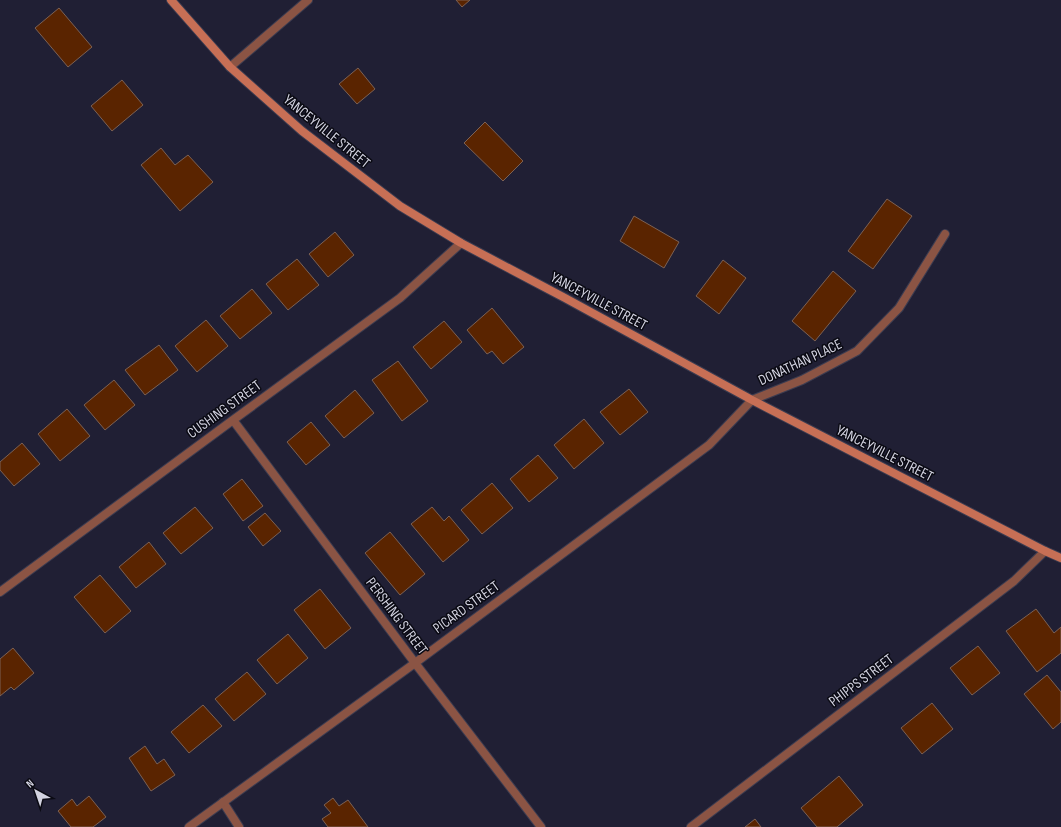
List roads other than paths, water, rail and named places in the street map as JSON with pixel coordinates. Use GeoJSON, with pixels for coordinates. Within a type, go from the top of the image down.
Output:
{"type":"FeatureCollection","features":[{"type":"Feature","properties":{"kind":"main road","name":"YANCEYVILLE STREET"},"geometry":{"type":"LineString","coordinates":[[171,0],[230,67],[302,131],[400,206],[461,243],[752,400],[1061,558]]}},
{"type":"Feature","properties":{"kind":"street"},"geometry":{"type":"LineString","coordinates":[[230,67],[308,0]]}},
{"type":"Feature","properties":{"kind":"street","name":"DONATHAN PLACE"},"geometry":{"type":"LineString","coordinates":[[752,400],[802,380],[857,351],[899,308],[945,234]]}},
{"type":"Feature","properties":{"kind":"street","name":"CUSHING STREET"},"geometry":{"type":"LineString","coordinates":[[0,592],[400,298],[461,243]]}},
{"type":"Feature","properties":{"kind":"street","name":"PICARD STREET"},"geometry":{"type":"LineString","coordinates":[[189,827],[709,445],[752,400]]}},
{"type":"Feature","properties":{"kind":"street","name":"PERSHING STREET"},"geometry":{"type":"LineString","coordinates":[[233,420],[541,827]]}},
{"type":"Feature","properties":{"kind":"street","name":"PHIPPS STREET"},"geometry":{"type":"LineString","coordinates":[[691,827],[1014,581],[1045,551]]}},
{"type":"Feature","properties":{"kind":"street"},"geometry":{"type":"LineString","coordinates":[[223,802],[239,827]]}}]}
